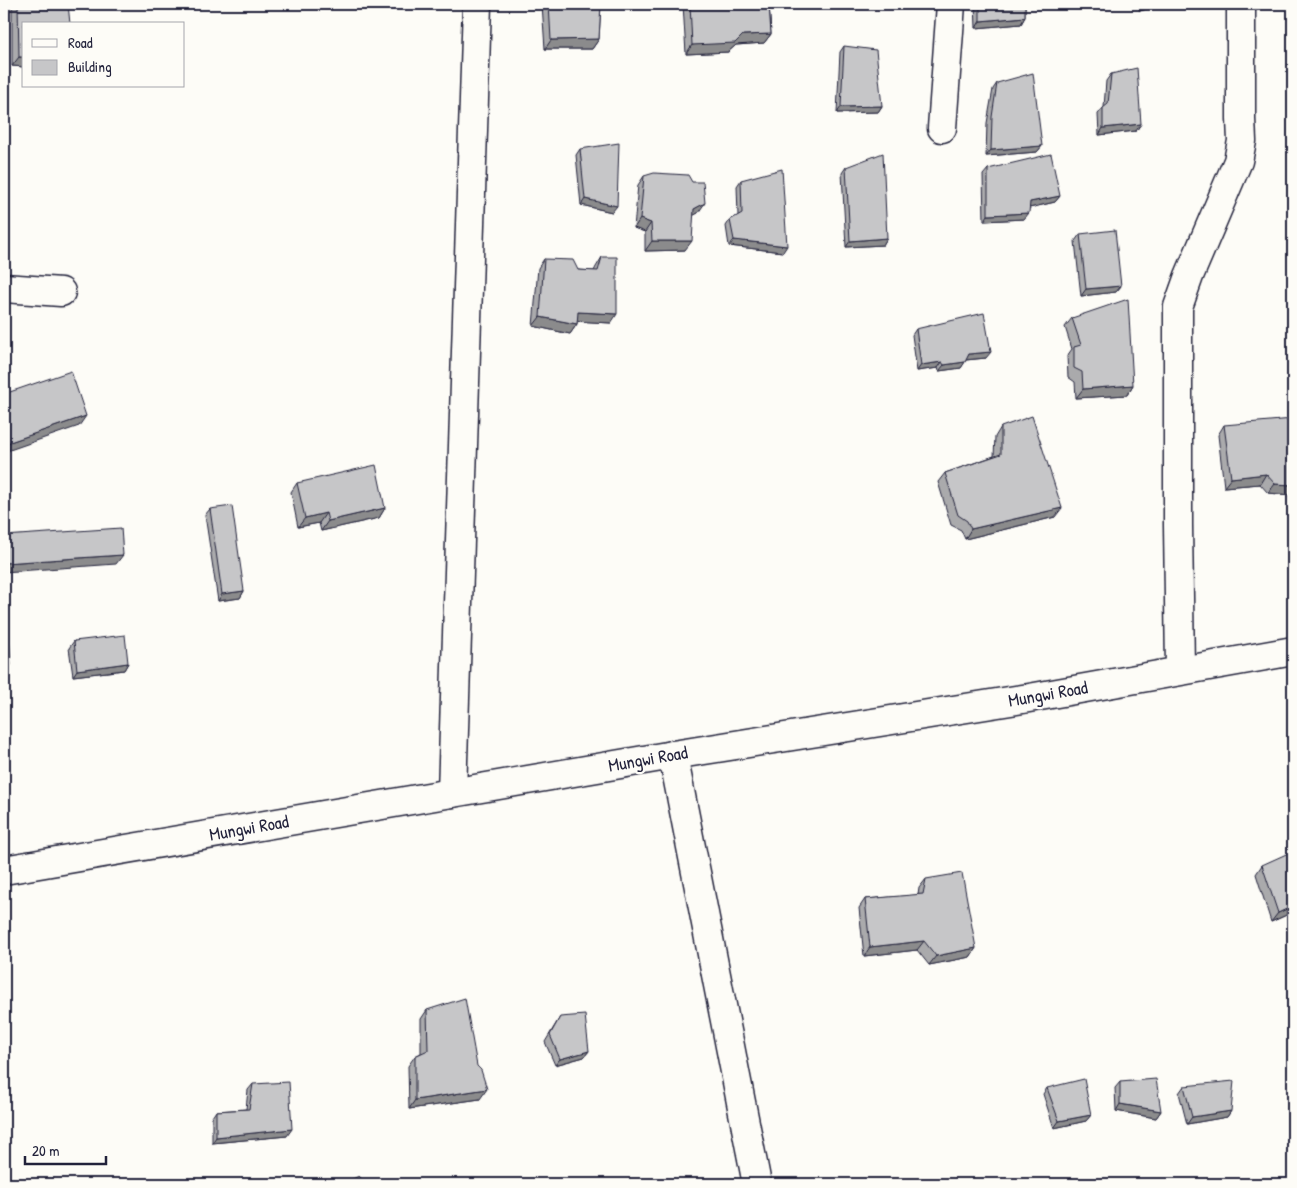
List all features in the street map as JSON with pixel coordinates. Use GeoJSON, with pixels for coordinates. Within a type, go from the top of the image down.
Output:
{"type":"FeatureCollection","features":[{"type":"Feature","properties":{"kind":"street"},"geometry":{"type":"LineString","coordinates":[[452,793],[477,4]]}},
{"type":"Feature","properties":{"kind":"street"},"geometry":{"type":"LineString","coordinates":[[942,128],[951,4]]}},
{"type":"Feature","properties":{"kind":"street"},"geometry":{"type":"LineString","coordinates":[[1180,670],[1178,307],[1189,276],[1238,161],[1242,140],[1242,4]]}},
{"type":"Feature","properties":{"kind":"street"},"geometry":{"type":"LineString","coordinates":[[4,288],[61,292]]}},
{"type":"Feature","properties":{"kind":"street","name":"Mungwi Road"},"geometry":{"type":"LineString","coordinates":[[4,870],[672,755],[1029,698],[1293,651]]}},
{"type":"Feature","properties":{"kind":"street"},"geometry":{"type":"LineString","coordinates":[[672,755],[758,1184]]}},
{"type":"Feature","properties":{"kind":"building"},"geometry":{"type":"Polygon","coordinates":[[[18,4],[68,4],[70,22],[22,22],[22,57],[19,57],[18,4]]]}},
{"type":"Feature","properties":{"kind":"building"},"geometry":{"type":"Polygon","coordinates":[[[549,4],[601,4],[599,39],[551,40],[549,4]]]}},
{"type":"Feature","properties":{"kind":"building"},"geometry":{"type":"Polygon","coordinates":[[[690,4],[769,4],[771,34],[743,35],[735,43],[692,45],[690,4]]]}},
{"type":"Feature","properties":{"kind":"building"},"geometry":{"type":"Polygon","coordinates":[[[980,4],[1025,4],[1025,17],[980,21],[980,4]]]}},
{"type":"Feature","properties":{"kind":"building"},"geometry":{"type":"Polygon","coordinates":[[[844,46],[876,50],[882,106],[841,107],[844,46]]]}},
{"type":"Feature","properties":{"kind":"building"},"geometry":{"type":"Polygon","coordinates":[[[1137,68],[1141,124],[1103,128],[1103,108],[1108,104],[1111,74],[1137,68]]]}},
{"type":"Feature","properties":{"kind":"building"},"geometry":{"type":"Polygon","coordinates":[[[1033,73],[1042,146],[991,150],[992,117],[997,83],[1033,73]]]}},
{"type":"Feature","properties":{"kind":"building"},"geometry":{"type":"Polygon","coordinates":[[[619,143],[617,206],[585,199],[580,149],[619,143]]]}},
{"type":"Feature","properties":{"kind":"building"},"geometry":{"type":"Polygon","coordinates":[[[883,153],[887,238],[850,241],[846,167],[883,153]]]}},
{"type":"Feature","properties":{"kind":"building"},"geometry":{"type":"Polygon","coordinates":[[[1051,154],[1060,196],[1030,202],[1029,213],[988,215],[988,169],[1051,154]]]}},
{"type":"Feature","properties":{"kind":"building"},"geometry":{"type":"Polygon","coordinates":[[[782,169],[787,246],[734,240],[730,220],[742,213],[741,180],[782,169]]]}},
{"type":"Feature","properties":{"kind":"building"},"geometry":{"type":"Polygon","coordinates":[[[654,173],[688,175],[692,182],[703,182],[705,203],[694,209],[692,241],[652,241],[651,223],[640,219],[644,176],[654,173]]]}},
{"type":"Feature","properties":{"kind":"building"},"geometry":{"type":"Polygon","coordinates":[[[1115,230],[1121,286],[1086,289],[1080,234],[1115,230]]]}},
{"type":"Feature","properties":{"kind":"building"},"geometry":{"type":"Polygon","coordinates":[[[602,257],[617,257],[617,314],[578,312],[577,324],[540,317],[544,259],[573,260],[578,270],[598,271],[602,257]]]}},
{"type":"Feature","properties":{"kind":"building"},"geometry":{"type":"Polygon","coordinates":[[[1128,299],[1133,385],[1083,389],[1082,372],[1074,368],[1074,347],[1081,345],[1072,318],[1128,299]]]}},
{"type":"Feature","properties":{"kind":"building"},"geometry":{"type":"Polygon","coordinates":[[[984,313],[991,352],[969,354],[965,362],[944,365],[942,362],[921,365],[916,329],[984,313]]]}},
{"type":"Feature","properties":{"kind":"building"},"geometry":{"type":"Polygon","coordinates":[[[71,371],[86,416],[4,444],[4,394],[71,371]]]}},
{"type":"Feature","properties":{"kind":"building"},"geometry":{"type":"Polygon","coordinates":[[[1032,416],[1062,508],[971,529],[967,521],[958,515],[945,473],[1001,454],[1001,427],[1032,416]]]}},
{"type":"Feature","properties":{"kind":"building"},"geometry":{"type":"Polygon","coordinates":[[[1293,419],[1293,485],[1275,484],[1266,474],[1231,478],[1224,425],[1293,419]]]}},
{"type":"Feature","properties":{"kind":"building"},"geometry":{"type":"Polygon","coordinates":[[[376,465],[385,508],[328,521],[326,513],[305,518],[297,483],[376,465]]]}},
{"type":"Feature","properties":{"kind":"building"},"geometry":{"type":"Polygon","coordinates":[[[232,506],[244,591],[222,594],[210,509],[232,506]]]}},
{"type":"Feature","properties":{"kind":"building"},"geometry":{"type":"Polygon","coordinates":[[[121,528],[123,555],[4,563],[4,536],[121,528]]]}},
{"type":"Feature","properties":{"kind":"building"},"geometry":{"type":"Polygon","coordinates":[[[4,563],[11,665],[4,666],[4,563]]]}},
{"type":"Feature","properties":{"kind":"building"},"geometry":{"type":"Polygon","coordinates":[[[125,635],[128,663],[77,670],[74,641],[125,635]]]}},
{"type":"Feature","properties":{"kind":"building"},"geometry":{"type":"Polygon","coordinates":[[[1293,851],[1293,906],[1278,913],[1262,865],[1293,851]]]}},
{"type":"Feature","properties":{"kind":"building"},"geometry":{"type":"Polygon","coordinates":[[[962,873],[976,948],[936,956],[924,941],[870,947],[865,899],[923,894],[926,879],[962,873]]]}},
{"type":"Feature","properties":{"kind":"building"},"geometry":{"type":"Polygon","coordinates":[[[465,998],[477,1066],[481,1070],[487,1089],[415,1100],[415,1056],[428,1050],[427,1010],[465,998]]]}},
{"type":"Feature","properties":{"kind":"building"},"geometry":{"type":"Polygon","coordinates":[[[585,1015],[589,1051],[560,1059],[550,1035],[560,1017],[585,1015]]]}},
{"type":"Feature","properties":{"kind":"building"},"geometry":{"type":"Polygon","coordinates":[[[1084,1079],[1091,1115],[1059,1121],[1047,1088],[1084,1079]]]}},
{"type":"Feature","properties":{"kind":"building"},"geometry":{"type":"Polygon","coordinates":[[[1156,1079],[1161,1111],[1120,1104],[1120,1082],[1156,1079]]]}},
{"type":"Feature","properties":{"kind":"building"},"geometry":{"type":"Polygon","coordinates":[[[1234,1081],[1231,1111],[1192,1117],[1184,1086],[1234,1081]]]}},
{"type":"Feature","properties":{"kind":"building"},"geometry":{"type":"Polygon","coordinates":[[[289,1082],[292,1129],[216,1137],[216,1111],[249,1109],[253,1084],[289,1082]]]}},
{"type":"Feature","properties":{"kind":"building"},"geometry":{"type":"Polygon","coordinates":[[[359,1176],[367,1184],[342,1184],[359,1176]]]}}]}
